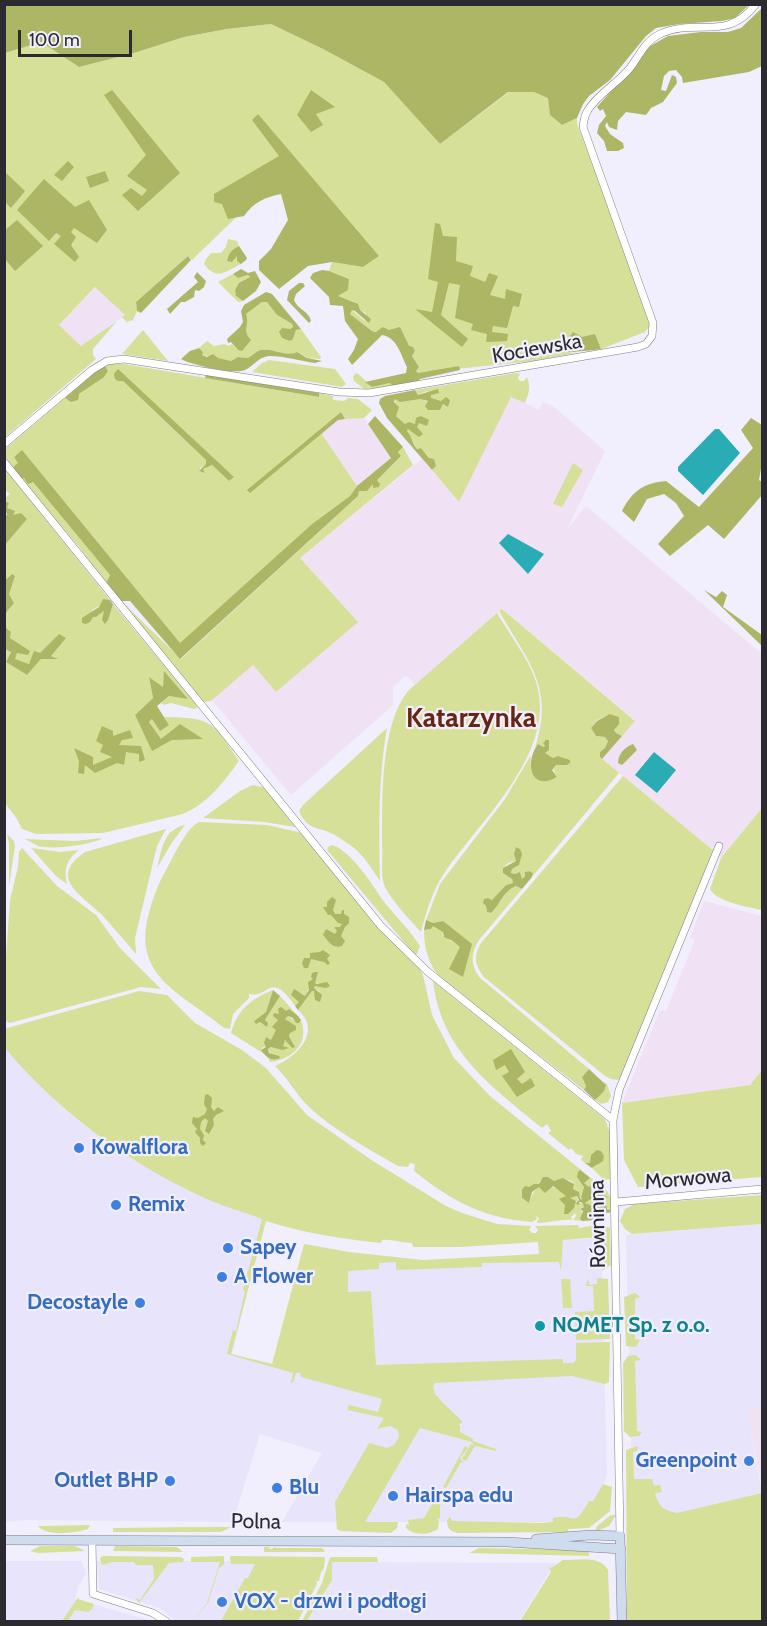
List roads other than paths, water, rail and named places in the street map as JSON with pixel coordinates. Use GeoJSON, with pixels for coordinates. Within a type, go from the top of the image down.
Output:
{"type":"FeatureCollection","features":[{"type":"Feature","properties":{"kind":"street","name":"Kociewska"},"geometry":{"type":"LineString","coordinates":[[4,444],[99,364],[116,359],[176,365],[339,392],[369,393],[531,367],[646,344],[652,336],[653,323],[583,127],[584,117],[589,108],[629,68],[650,40],[673,30],[733,25],[743,19],[756,4]]}},
{"type":"Feature","properties":{"kind":"street"},"geometry":{"type":"LineString","coordinates":[[4,462],[381,926],[427,970],[613,1120]]}},
{"type":"Feature","properties":{"kind":"street","name":"Równinna"},"geometry":{"type":"LineString","coordinates":[[622,1622],[613,1120],[619,1090],[719,846]]}},
{"type":"Feature","properties":{"kind":"street","name":"Morwowa"},"geometry":{"type":"LineString","coordinates":[[616,1202],[762,1189]]}},
{"type":"Feature","properties":{"kind":"street","name":"Polna"},"geometry":{"type":"LineString","coordinates":[[507,1542],[591,1535],[620,1536]]}},
{"type":"Feature","properties":{"kind":"street","name":"Polna"},"geometry":{"type":"LineString","coordinates":[[4,1540],[507,1542],[621,1549]]}},
{"type":"Feature","properties":{"kind":"street"},"geometry":{"type":"LineString","coordinates":[[92,1540],[93,1594],[150,1612],[167,1622]]}},
{"type":"Feature","properties":{"kind":"water"},"geometry":{"type":"Polygon","coordinates":[[[715,429],[719,429],[740,453],[703,495],[678,471],[678,467],[715,429]]]}},
{"type":"Feature","properties":{"kind":"water"},"geometry":{"type":"Polygon","coordinates":[[[508,534],[544,554],[528,574],[499,543],[508,534]]]}},
{"type":"Feature","properties":{"kind":"water"},"geometry":{"type":"Polygon","coordinates":[[[654,752],[676,770],[657,793],[635,775],[654,752]]]}},
{"type":"Feature","properties":{"kind":"place","name":"Kowalflora"},"geometry":{"type":"Point","coordinates":[79,1148]}},
{"type":"Feature","properties":{"kind":"place","name":"Remix"},"geometry":{"type":"Point","coordinates":[116,1205]}},
{"type":"Feature","properties":{"kind":"place","name":"Sapey"},"geometry":{"type":"Point","coordinates":[228,1248]}},
{"type":"Feature","properties":{"kind":"place","name":"A Flower"},"geometry":{"type":"Point","coordinates":[222,1277]}},
{"type":"Feature","properties":{"kind":"place","name":"Decostayle"},"geometry":{"type":"Point","coordinates":[140,1303]}},
{"type":"Feature","properties":{"kind":"place","name":"NOMET Sp. z o.o."},"geometry":{"type":"Point","coordinates":[540,1326]}},
{"type":"Feature","properties":{"kind":"place","name":"Greenpoint"},"geometry":{"type":"Point","coordinates":[749,1461]}},
{"type":"Feature","properties":{"kind":"place","name":"Outlet BHP"},"geometry":{"type":"Point","coordinates":[170,1481]}},
{"type":"Feature","properties":{"kind":"place","name":"Blu"},"geometry":{"type":"Point","coordinates":[277,1488]}},
{"type":"Feature","properties":{"kind":"place","name":"Hairspa edu"},"geometry":{"type":"Point","coordinates":[393,1496]}},
{"type":"Feature","properties":{"kind":"place","name":"VOX - drzwi i podłogi"},"geometry":{"type":"Point","coordinates":[222,1602]}},
{"type":"Feature","properties":{"kind":"district","name":"Katarzynka"},"geometry":{"type":"Point","coordinates":[471,719]}}]}
